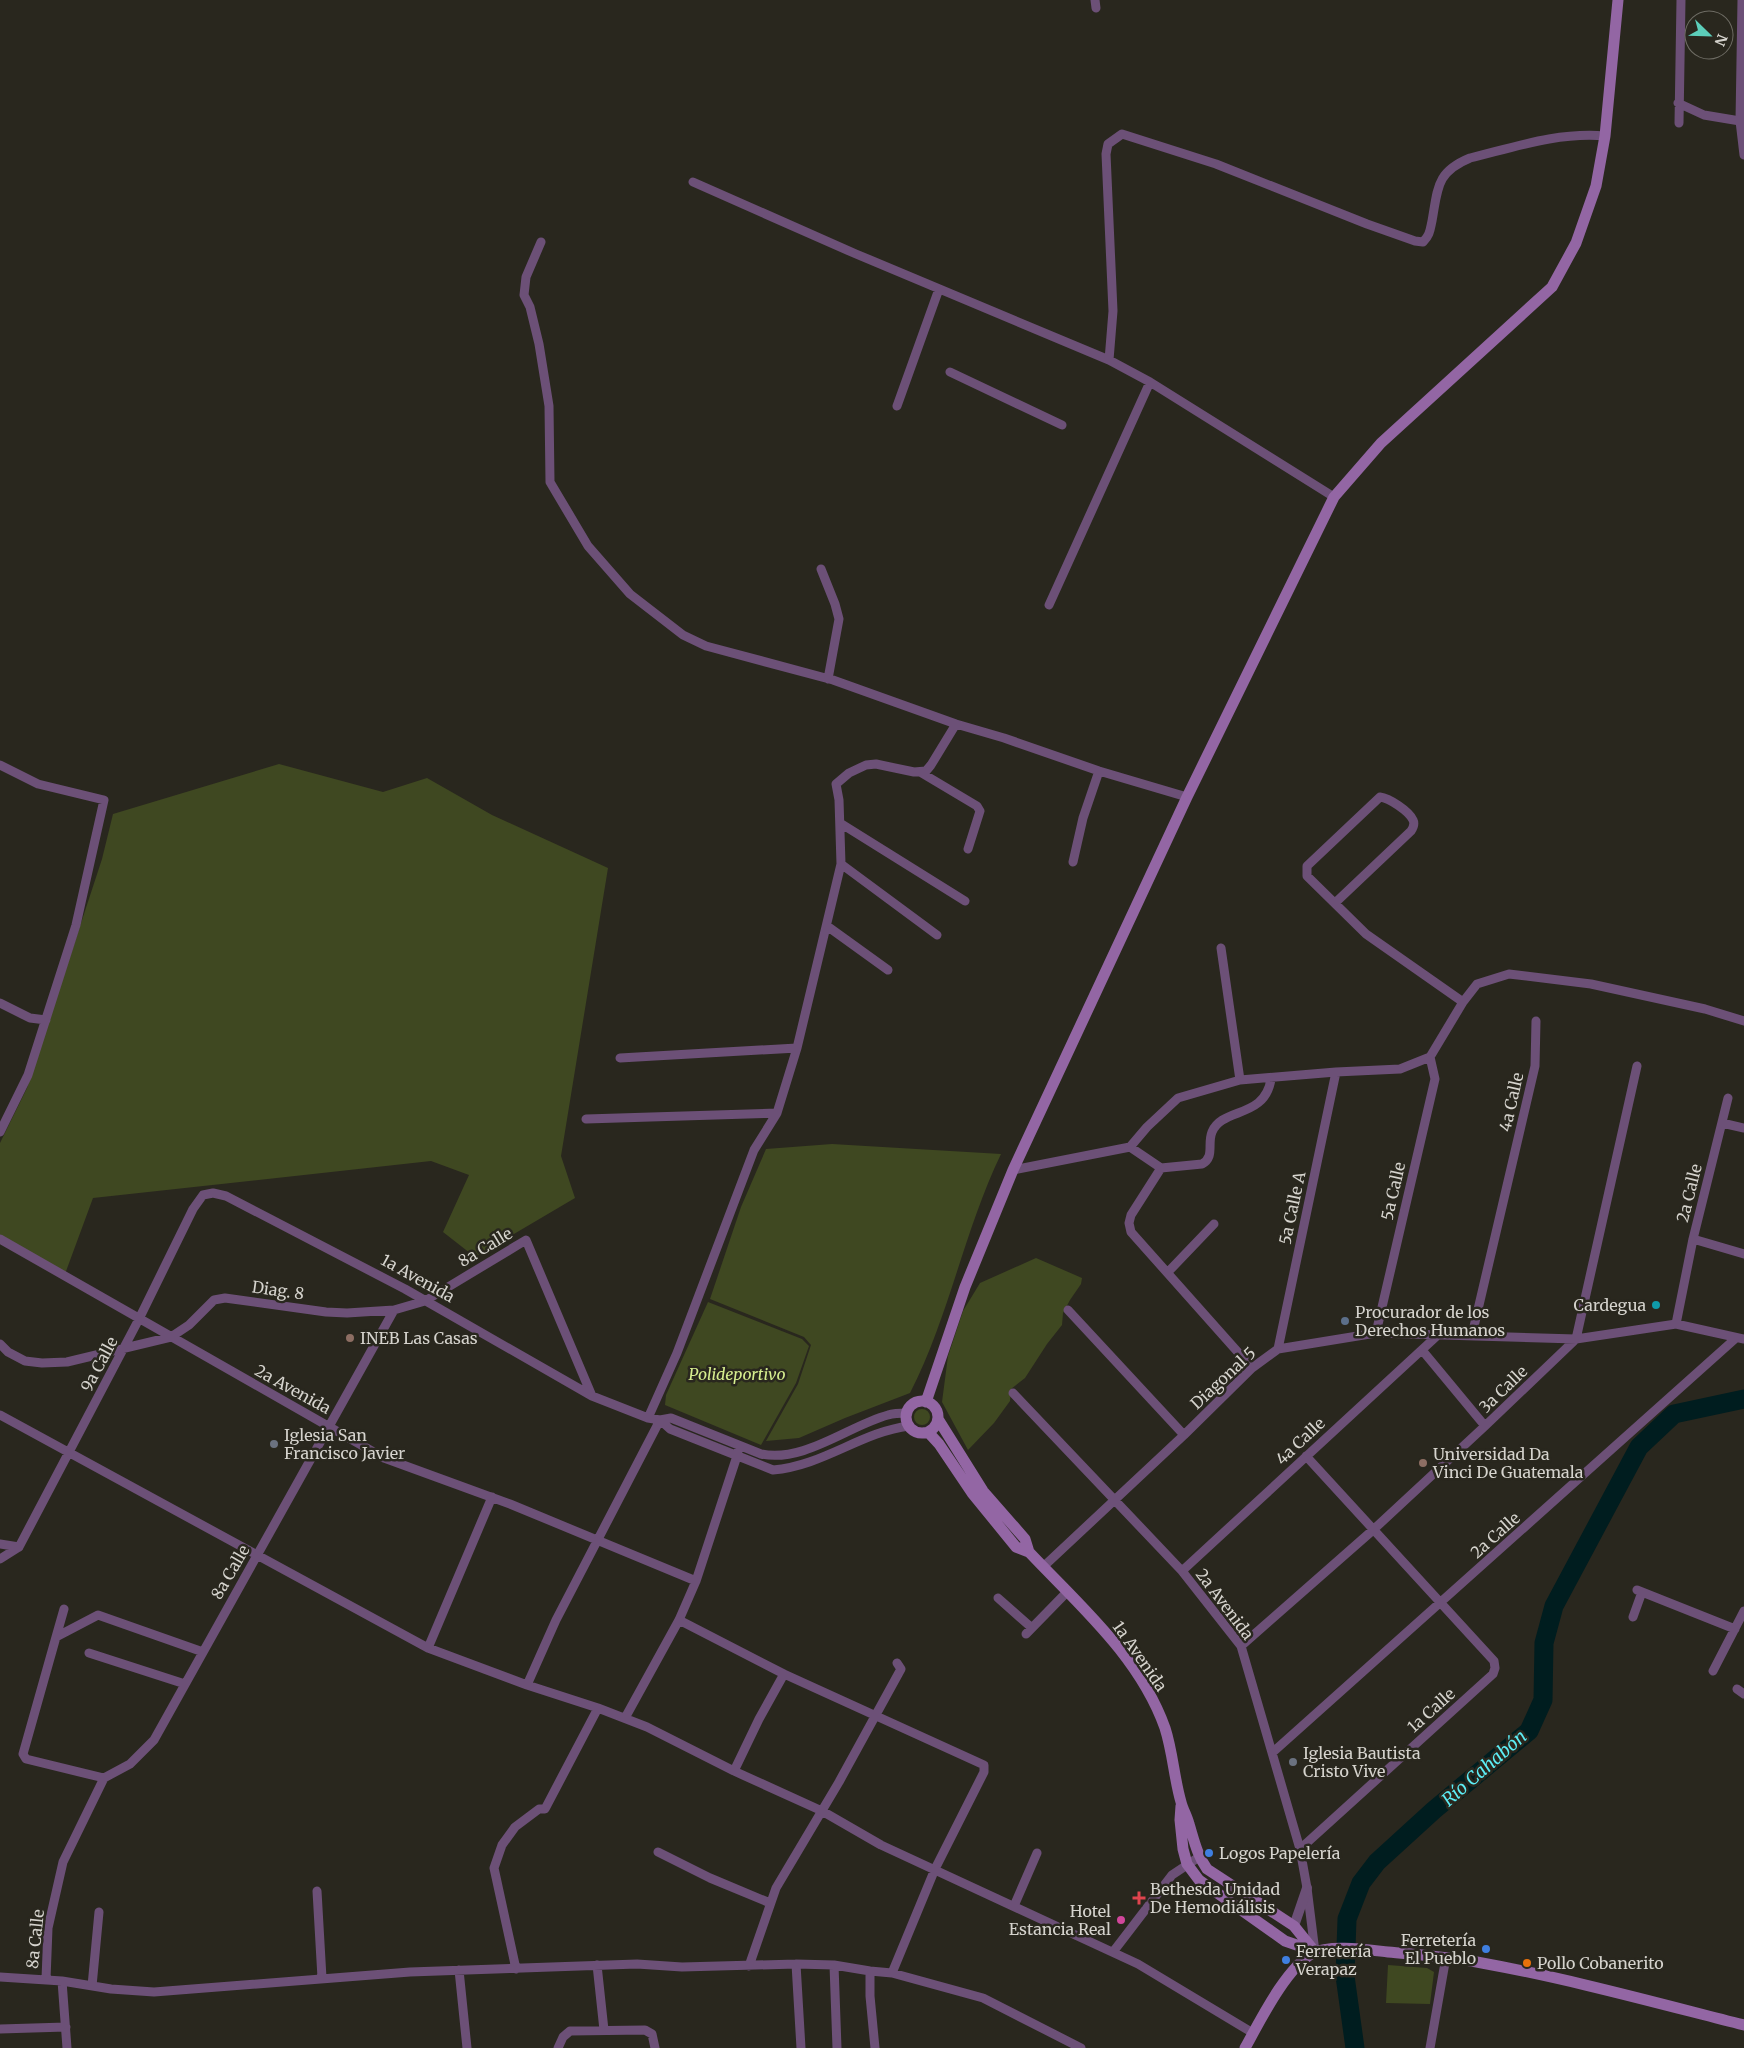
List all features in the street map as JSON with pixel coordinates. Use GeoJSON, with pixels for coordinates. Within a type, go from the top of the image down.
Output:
{"type":"FeatureCollection","features":[{"type":"Feature","properties":{"kind":"main road"},"geometry":{"type":"LineString","coordinates":[[926,1402],[964,1288],[1013,1170],[1187,796],[1334,497],[1381,443],[1552,287],[1576,243],[1596,186],[1605,136],[1618,0]]}},
{"type":"Feature","properties":{"kind":"main road"},"geometry":{"type":"LineString","coordinates":[[926,1402],[935,1408],[938,1418],[933,1429],[928,1432],[917,1432],[909,1426],[908,1413],[915,1404],[926,1402]]}},
{"type":"Feature","properties":{"kind":"main road","name":"1a Avenida"},"geometry":{"type":"LineString","coordinates":[[938,1418],[983,1491],[1025,1539],[1029,1552],[1113,1641],[1152,1698],[1173,1754],[1181,1803],[1180,1820],[1183,1849],[1187,1864],[1199,1880],[1286,1941],[1315,1952]]}},
{"type":"Feature","properties":{"kind":"main road","name":"1a Avenida"},"geometry":{"type":"LineString","coordinates":[[928,1432],[939,1444],[972,1493],[1016,1547],[1029,1552]]}},
{"type":"Feature","properties":{"kind":"main road","name":"1a Avenida"},"geometry":{"type":"LineString","coordinates":[[1181,1803],[1199,1857],[1207,1869],[1294,1926],[1315,1952]]}},
{"type":"Feature","properties":{"kind":"main road"},"geometry":{"type":"LineString","coordinates":[[1245,2048],[1291,1972],[1315,1952],[1329,1949],[1370,1950],[1446,1957],[1552,1977],[1744,2025]]}},
{"type":"Feature","properties":{"kind":"street"},"geometry":{"type":"LineString","coordinates":[[1679,123],[1681,0]]}},
{"type":"Feature","properties":{"kind":"street"},"geometry":{"type":"LineString","coordinates":[[1742,0],[1740,121],[1744,155]]}},
{"type":"Feature","properties":{"kind":"street"},"geometry":{"type":"LineString","coordinates":[[1678,103],[1704,115],[1740,121]]}},
{"type":"Feature","properties":{"kind":"street"},"geometry":{"type":"LineString","coordinates":[[1109,360],[1113,311],[1106,154],[1108,144],[1122,134],[1216,164],[1367,224],[1423,242],[1429,236],[1442,177],[1449,169],[1459,163],[1470,158],[1552,138],[1584,134],[1605,136]]}},
{"type":"Feature","properties":{"kind":"street"},"geometry":{"type":"LineString","coordinates":[[693,182],[939,289],[1109,360],[1150,382],[1334,497]]}},
{"type":"Feature","properties":{"kind":"street"},"geometry":{"type":"LineString","coordinates":[[541,242],[526,277],[524,295],[530,307],[539,344],[550,406],[550,482],[588,546],[630,594],[683,635],[706,646],[828,679],[1098,771],[1187,796]]}},
{"type":"Feature","properties":{"kind":"street"},"geometry":{"type":"LineString","coordinates":[[896,406],[939,289]]}},
{"type":"Feature","properties":{"kind":"street"},"geometry":{"type":"LineString","coordinates":[[950,372],[1062,425]]}},
{"type":"Feature","properties":{"kind":"street"},"geometry":{"type":"LineString","coordinates":[[1050,604],[1150,382]]}},
{"type":"Feature","properties":{"kind":"street"},"geometry":{"type":"LineString","coordinates":[[821,570],[839,619],[828,679]]}},
{"type":"Feature","properties":{"kind":"street"},"geometry":{"type":"LineString","coordinates":[[648,1418],[677,1353],[754,1150],[777,1112],[797,1048],[841,864],[839,800],[836,784],[857,768],[876,764],[920,772],[926,771],[932,765],[956,724]]}},
{"type":"Feature","properties":{"kind":"street"},"geometry":{"type":"LineString","coordinates":[[0,765],[38,784],[104,800],[76,925],[28,1075],[0,1132]]}},
{"type":"Feature","properties":{"kind":"street"},"geometry":{"type":"LineString","coordinates":[[1073,862],[1083,818],[1098,771]]}},
{"type":"Feature","properties":{"kind":"street"},"geometry":{"type":"LineString","coordinates":[[920,772],[977,806],[980,811],[968,849]]}},
{"type":"Feature","properties":{"kind":"street"},"geometry":{"type":"LineString","coordinates":[[1335,903],[1411,831],[1414,825],[1413,819],[1387,798],[1380,797],[1307,866],[1307,876],[1366,934],[1463,1002]]}},
{"type":"Feature","properties":{"kind":"street"},"geometry":{"type":"LineString","coordinates":[[840,822],[965,901]]}},
{"type":"Feature","properties":{"kind":"street"},"geometry":{"type":"LineString","coordinates":[[841,864],[937,935]]}},
{"type":"Feature","properties":{"kind":"street"},"geometry":{"type":"LineString","coordinates":[[827,926],[888,970]]}},
{"type":"Feature","properties":{"kind":"street"},"geometry":{"type":"LineString","coordinates":[[1222,948],[1240,1080]]}},
{"type":"Feature","properties":{"kind":"street"},"geometry":{"type":"LineString","coordinates":[[1013,1170],[1130,1147],[1147,1127],[1178,1098],[1240,1080],[1400,1069],[1430,1056],[1463,1002],[1477,984],[1509,974],[1591,984],[1705,1008],[1744,1021]]}},
{"type":"Feature","properties":{"kind":"street"},"geometry":{"type":"LineString","coordinates":[[0,1003],[30,1018],[46,1020]]}},
{"type":"Feature","properties":{"kind":"street","name":"4a Calle"},"geometry":{"type":"LineString","coordinates":[[1472,1335],[1535,1066],[1536,1021]]}},
{"type":"Feature","properties":{"kind":"street"},"geometry":{"type":"LineString","coordinates":[[620,1058],[797,1048]]}},
{"type":"Feature","properties":{"kind":"street","name":"5a Calle"},"geometry":{"type":"LineString","coordinates":[[1376,1333],[1435,1079],[1430,1056]]}},
{"type":"Feature","properties":{"kind":"street"},"geometry":{"type":"LineString","coordinates":[[1576,1339],[1637,1066]]}},
{"type":"Feature","properties":{"kind":"street","name":"5a Calle A"},"geometry":{"type":"LineString","coordinates":[[1278,1349],[1336,1072]]}},
{"type":"Feature","properties":{"kind":"street"},"geometry":{"type":"LineString","coordinates":[[1130,1147],[1161,1168],[1207,1162],[1210,1157],[1212,1132],[1221,1121],[1255,1105],[1266,1096],[1270,1079]]}},
{"type":"Feature","properties":{"kind":"street","name":"2a Calle"},"geometry":{"type":"LineString","coordinates":[[1676,1324],[1693,1240],[1728,1098]]}},
{"type":"Feature","properties":{"kind":"street"},"geometry":{"type":"LineString","coordinates":[[586,1119],[777,1112]]}},
{"type":"Feature","properties":{"kind":"street"},"geometry":{"type":"LineString","coordinates":[[1722,1123],[1744,1128]]}},
{"type":"Feature","properties":{"kind":"street"},"geometry":{"type":"LineString","coordinates":[[1161,1168],[1131,1215],[1129,1223],[1131,1232],[1252,1368]]}},
{"type":"Feature","properties":{"kind":"street","name":"9a Calle"},"geometry":{"type":"LineString","coordinates":[[0,1559],[19,1547],[139,1319],[193,1209],[203,1195],[214,1193],[226,1196]]}},
{"type":"Feature","properties":{"kind":"street","name":"1a Avenida"},"geometry":{"type":"LineString","coordinates":[[226,1196],[350,1260],[592,1396],[648,1418],[660,1420],[672,1418],[739,1446],[775,1457],[800,1451],[889,1415],[908,1413]]}},
{"type":"Feature","properties":{"kind":"street"},"geometry":{"type":"LineString","coordinates":[[1168,1272],[1214,1224]]}},
{"type":"Feature","properties":{"kind":"street","name":"2a Avenida"},"geometry":{"type":"LineString","coordinates":[[0,1239],[384,1458],[492,1497],[696,1581]]}},
{"type":"Feature","properties":{"kind":"street","name":"8a Calle"},"geometry":{"type":"LineString","coordinates":[[46,1979],[48,1928],[63,1862],[104,1778],[130,1764],[154,1740],[394,1310],[425,1301],[526,1240],[592,1396]]}},
{"type":"Feature","properties":{"kind":"street"},"geometry":{"type":"LineString","coordinates":[[1693,1240],[1744,1253]]}},
{"type":"Feature","properties":{"kind":"street","name":"Diag. 8"},"geometry":{"type":"LineString","coordinates":[[172,1337],[189,1325],[214,1300],[225,1298],[333,1312],[394,1310]]}},
{"type":"Feature","properties":{"kind":"street"},"geometry":{"type":"LineString","coordinates":[[1068,1310],[1184,1436]]}},
{"type":"Feature","properties":{"kind":"street","name":"Diagonal 5"},"geometry":{"type":"LineString","coordinates":[[1043,1567],[1184,1436],[1252,1368],[1278,1349],[1376,1333],[1576,1339],[1676,1324],[1740,1338]]}},
{"type":"Feature","properties":{"kind":"street","name":"4a Calle"},"geometry":{"type":"LineString","coordinates":[[1182,1571],[1439,1334]]}},
{"type":"Feature","properties":{"kind":"street"},"geometry":{"type":"LineString","coordinates":[[0,1344],[8,1352],[25,1361],[42,1363],[66,1362],[172,1337]]}},
{"type":"Feature","properties":{"kind":"street","name":"2a Calle"},"geometry":{"type":"LineString","coordinates":[[1272,1752],[1740,1338]]}},
{"type":"Feature","properties":{"kind":"street","name":"3a Calle"},"geometry":{"type":"LineString","coordinates":[[1241,1646],[1373,1530],[1576,1339]]}},
{"type":"Feature","properties":{"kind":"street"},"geometry":{"type":"LineString","coordinates":[[1422,1350],[1485,1426]]}},
{"type":"Feature","properties":{"kind":"street","name":"2a Avenida"},"geometry":{"type":"LineString","coordinates":[[1013,1393],[1182,1571],[1241,1646],[1300,1849],[1315,1952]]}},
{"type":"Feature","properties":{"kind":"street"},"geometry":{"type":"LineString","coordinates":[[0,1415],[428,1648],[527,1685],[625,1718],[822,1811],[881,1845],[1114,1952],[1160,1977],[1253,2033]]}},
{"type":"Feature","properties":{"kind":"street"},"geometry":{"type":"LineString","coordinates":[[527,1685],[556,1620],[660,1420],[670,1429],[773,1470],[786,1469],[843,1450],[876,1433],[891,1428],[909,1426]]}},
{"type":"Feature","properties":{"kind":"street"},"geometry":{"type":"LineString","coordinates":[[625,1718],[679,1620],[696,1581],[739,1446]]}},
{"type":"Feature","properties":{"kind":"street"},"geometry":{"type":"LineString","coordinates":[[1306,1456],[1440,1604]]}},
{"type":"Feature","properties":{"kind":"street"},"geometry":{"type":"LineString","coordinates":[[428,1648],[492,1497]]}},
{"type":"Feature","properties":{"kind":"street"},"geometry":{"type":"LineString","coordinates":[[0,1544],[19,1547]]}},
{"type":"Feature","properties":{"kind":"street"},"geometry":{"type":"LineString","coordinates":[[1633,1617],[1640,1591],[1735,1629]]}},
{"type":"Feature","properties":{"kind":"street"},"geometry":{"type":"LineString","coordinates":[[998,1598],[1029,1631],[1067,1592]]}},
{"type":"Feature","properties":{"kind":"street","name":"1a Calle"},"geometry":{"type":"LineString","coordinates":[[1300,1849],[1493,1674],[1495,1668],[1494,1661],[1440,1604]]}},
{"type":"Feature","properties":{"kind":"street"},"geometry":{"type":"LineString","coordinates":[[64,1609],[23,1754],[26,1759],[104,1778]]}},
{"type":"Feature","properties":{"kind":"street"},"geometry":{"type":"LineString","coordinates":[[1713,1671],[1744,1611]]}},
{"type":"Feature","properties":{"kind":"street"},"geometry":{"type":"LineString","coordinates":[[56,1637],[98,1615],[203,1652]]}},
{"type":"Feature","properties":{"kind":"street"},"geometry":{"type":"LineString","coordinates":[[679,1620],[784,1674],[984,1765],[984,1772],[935,1869],[892,1973]]}},
{"type":"Feature","properties":{"kind":"street"},"geometry":{"type":"LineString","coordinates":[[89,1654],[186,1684]]}},
{"type":"Feature","properties":{"kind":"street"},"geometry":{"type":"LineString","coordinates":[[749,1966],[776,1888],[876,1717],[901,1669],[897,1663]]}},
{"type":"Feature","properties":{"kind":"street"},"geometry":{"type":"LineString","coordinates":[[734,1771],[759,1719],[784,1674]]}},
{"type":"Feature","properties":{"kind":"street"},"geometry":{"type":"LineString","coordinates":[[516,1969],[494,1868],[502,1845],[515,1827],[539,1809],[545,1809],[598,1708]]}},
{"type":"Feature","properties":{"kind":"street"},"geometry":{"type":"LineString","coordinates":[[658,1852],[710,1878],[770,1903]]}},
{"type":"Feature","properties":{"kind":"street"},"geometry":{"type":"LineString","coordinates":[[1014,1906],[1037,1853]]}},
{"type":"Feature","properties":{"kind":"street"},"geometry":{"type":"LineString","coordinates":[[1114,1952],[1172,1875],[1199,1857]]}},
{"type":"Feature","properties":{"kind":"street"},"geometry":{"type":"LineString","coordinates":[[1294,1926],[1307,1888]]}},
{"type":"Feature","properties":{"kind":"street"},"geometry":{"type":"LineString","coordinates":[[317,1891],[322,1978]]}},
{"type":"Feature","properties":{"kind":"street"},"geometry":{"type":"LineString","coordinates":[[92,1986],[99,1912]]}},
{"type":"Feature","properties":{"kind":"street"},"geometry":{"type":"LineString","coordinates":[[1430,2048],[1446,1957]]}},
{"type":"Feature","properties":{"kind":"street"},"geometry":{"type":"LineString","coordinates":[[0,1977],[46,1979],[111,1989],[154,1992],[322,1978],[459,1970],[637,1964],[682,1967],[834,1965],[892,1973],[983,1998],[1081,2048]]}},
{"type":"Feature","properties":{"kind":"street"},"geometry":{"type":"LineString","coordinates":[[796,1964],[801,2048]]}},
{"type":"Feature","properties":{"kind":"street"},"geometry":{"type":"LineString","coordinates":[[834,1965],[837,2048]]}},
{"type":"Feature","properties":{"kind":"street"},"geometry":{"type":"LineString","coordinates":[[597,1966],[604,2030]]}},
{"type":"Feature","properties":{"kind":"street"},"geometry":{"type":"LineString","coordinates":[[459,1970],[467,2048]]}},
{"type":"Feature","properties":{"kind":"street"},"geometry":{"type":"LineString","coordinates":[[870,1971],[870,1996],[876,2048]]}},
{"type":"Feature","properties":{"kind":"street"},"geometry":{"type":"LineString","coordinates":[[62,1981],[67,2048]]}},
{"type":"Feature","properties":{"kind":"street"},"geometry":{"type":"LineString","coordinates":[[0,2029],[66,2027]]}},
{"type":"Feature","properties":{"kind":"street"},"geometry":{"type":"LineString","coordinates":[[558,2048],[562,2037],[570,2032],[604,2030],[645,2030],[652,2034],[655,2048]]}},
{"type":"Feature","properties":{"kind":"green space"},"geometry":{"type":"Polygon","coordinates":[[[279,764],[383,792],[427,778],[492,815],[608,868],[561,1156],[575,1198],[475,1257],[443,1232],[469,1175],[431,1161],[93,1198],[65,1274],[0,1239],[0,1143],[27,1088],[102,859],[113,814],[279,764]]]}},
{"type":"Feature","properties":{"kind":"green space"},"geometry":{"type":"Polygon","coordinates":[[[832,1144],[1001,1154],[977,1213],[924,1364],[910,1393],[799,1438],[766,1441],[798,1384],[811,1345],[804,1337],[710,1299],[741,1207],[766,1149],[832,1144]]]}},
{"type":"Feature","properties":{"kind":"green space"},"geometry":{"type":"Polygon","coordinates":[[[1036,1258],[1082,1278],[1081,1284],[1063,1313],[1062,1325],[1025,1378],[1011,1389],[1010,1401],[994,1423],[968,1450],[942,1402],[948,1356],[963,1311],[980,1283],[1036,1258]]]}},
{"type":"Feature","properties":{"kind":"green space","name":"Polideportivo"},"geometry":{"type":"Polygon","coordinates":[[[708,1302],[802,1339],[809,1346],[796,1383],[761,1445],[665,1405],[666,1395],[708,1302]]]}},
{"type":"Feature","properties":{"kind":"green space"},"geometry":{"type":"Polygon","coordinates":[[[919,1409],[925,1409],[930,1414],[928,1423],[919,1425],[914,1420],[914,1414],[919,1409]]]}},
{"type":"Feature","properties":{"kind":"green space"},"geometry":{"type":"Polygon","coordinates":[[[1388,1965],[1427,1968],[1434,1972],[1430,2004],[1386,2003],[1388,1965]]]}},
{"type":"Feature","properties":{"kind":"waterway","name":"Río Cahabón"},"geometry":{"type":"LineString","coordinates":[[1355,2048],[1345,1976],[1347,1919],[1361,1883],[1377,1862],[1434,1810],[1529,1731],[1543,1700],[1544,1643],[1554,1606],[1639,1447],[1674,1414],[1744,1399]]}},
{"type":"Feature","properties":{"kind":"place","name":"Cardegua"},"geometry":{"type":"Point","coordinates":[1656,1305]}},
{"type":"Feature","properties":{"kind":"place","name":"Procurador de los Derechos Humanos"},"geometry":{"type":"Point","coordinates":[1345,1321]}},
{"type":"Feature","properties":{"kind":"place","name":"INEB Las Casas"},"geometry":{"type":"Point","coordinates":[350,1338]}},
{"type":"Feature","properties":{"kind":"place","name":"Iglesia San Francisco Javier"},"geometry":{"type":"Point","coordinates":[274,1444]}},
{"type":"Feature","properties":{"kind":"place","name":"Universidad Da Vinci De Guatemala"},"geometry":{"type":"Point","coordinates":[1423,1463]}},
{"type":"Feature","properties":{"kind":"place","name":"Iglesia Bautista Cristo Vive"},"geometry":{"type":"Point","coordinates":[1293,1762]}},
{"type":"Feature","properties":{"kind":"place","name":"Logos Papelería"},"geometry":{"type":"Point","coordinates":[1209,1853]}},
{"type":"Feature","properties":{"kind":"place","name":"Bethesda Unidad De Hemodiálisis"},"geometry":{"type":"Point","coordinates":[1139,1898]}},
{"type":"Feature","properties":{"kind":"place","name":"Hotel Estancia Real"},"geometry":{"type":"Point","coordinates":[1121,1920]}},
{"type":"Feature","properties":{"kind":"place","name":"Ferretería El Pueblo"},"geometry":{"type":"Point","coordinates":[1486,1949]}},
{"type":"Feature","properties":{"kind":"place","name":"Ferretería Verapaz"},"geometry":{"type":"Point","coordinates":[1286,1960]}},
{"type":"Feature","properties":{"kind":"place","name":"Pollo Cobanerito"},"geometry":{"type":"Point","coordinates":[1527,1963]}}]}
